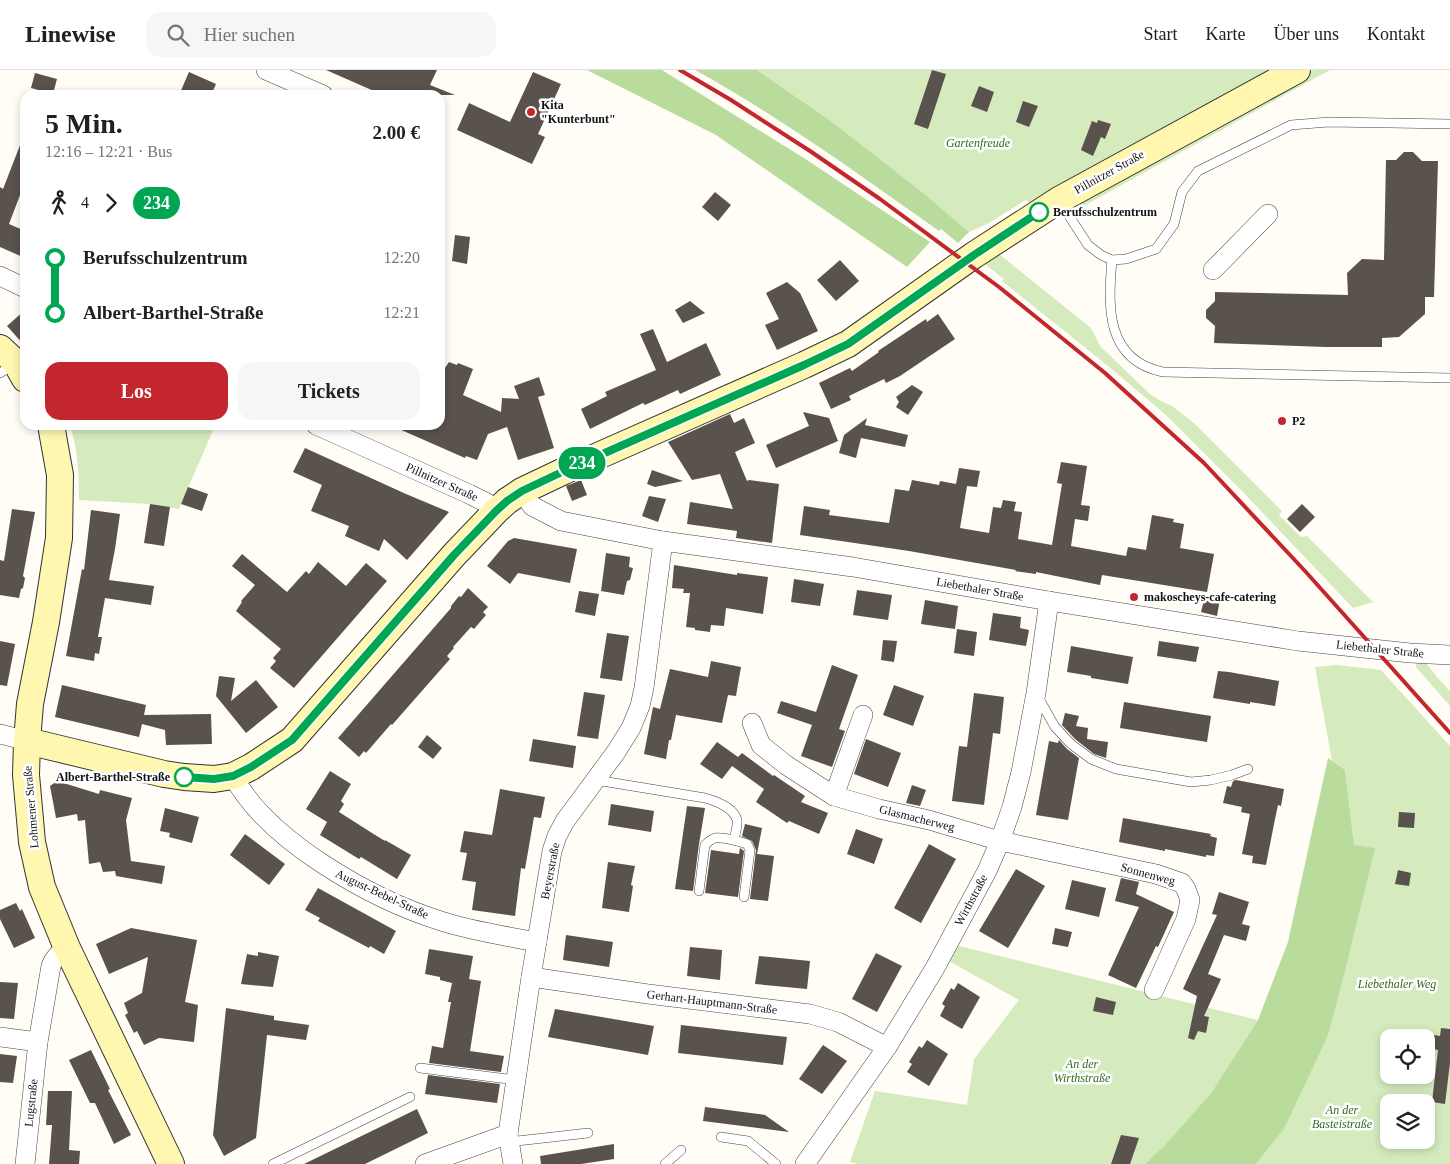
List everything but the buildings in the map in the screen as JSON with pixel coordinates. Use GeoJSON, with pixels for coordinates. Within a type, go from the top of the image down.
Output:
{"type":"FeatureCollection","features":[{"type":"Feature","properties":{"kind":"street"},"geometry":{"type":"LineString","coordinates":[[266,70],[312,90]]}},
{"type":"Feature","properties":{"kind":"street","name":"Pillnitzer Straße"},"geometry":{"type":"LineString","coordinates":[[327,430],[475,497],[487,503],[496,511],[522,491],[564,471],[848,344],[974,255],[1058,200],[1297,70]]}},
{"type":"Feature","properties":{"kind":"street"},"geometry":{"type":"LineString","coordinates":[[1213,270],[1268,214]]}},
{"type":"Feature","properties":{"kind":"street"},"geometry":{"type":"LineString","coordinates":[[0,276],[20,286]]}},
{"type":"Feature","properties":{"kind":"street","name":"Lohmener Straße"},"geometry":{"type":"LineString","coordinates":[[52,430],[60,475],[59,538],[46,622],[30,704],[26,776],[32,842],[42,887],[67,948],[171,1164]]}},
{"type":"Feature","properties":{"kind":"street","name":"Liebethaler Straße"},"geometry":{"type":"LineString","coordinates":[[522,491],[532,506],[561,521],[663,541],[853,567],[1298,641],[1450,655]]}},
{"type":"Feature","properties":{"kind":"street"},"geometry":{"type":"LineString","coordinates":[[0,734],[184,777],[214,779],[233,776],[251,767],[292,740],[454,555],[496,511]]}},
{"type":"Feature","properties":{"kind":"street","name":"Beyerstraße"},"geometry":{"type":"LineString","coordinates":[[513,1164],[508,1138],[531,976],[552,851],[564,821],[616,752],[631,728],[640,706],[663,541]]}},
{"type":"Feature","properties":{"kind":"street","name":"Wirthstraße"},"geometry":{"type":"LineString","coordinates":[[808,1163],[887,1046],[934,968],[987,871],[1000,841],[1012,808],[1021,772],[1036,693],[1049,601]]}},
{"type":"Feature","properties":{"kind":"street"},"geometry":{"type":"LineString","coordinates":[[834,796],[864,715]]}},
{"type":"Feature","properties":{"kind":"street","name":"Glasmacherweg"},"geometry":{"type":"LineString","coordinates":[[752,723],[761,745],[786,765],[834,796],[1000,841]]}},
{"type":"Feature","properties":{"kind":"street","name":"August-Bebel-Straße"},"geometry":{"type":"LineString","coordinates":[[233,776],[240,789],[264,818],[324,866],[362,887],[440,921],[485,933],[537,942]]}},
{"type":"Feature","properties":{"kind":"street","name":"Sonnenweg"},"geometry":{"type":"LineString","coordinates":[[1000,841],[1156,874],[1182,883],[1190,900],[1186,920],[1154,990]]}},
{"type":"Feature","properties":{"kind":"street","name":"Lugstraße"},"geometry":{"type":"LineString","coordinates":[[25,1164],[38,1042],[51,966],[57,955],[67,948]]}},
{"type":"Feature","properties":{"kind":"street","name":"Gerhart-Hauptmann-Straße"},"geometry":{"type":"LineString","coordinates":[[531,976],[648,994],[810,1014],[838,1022],[887,1046]]}},
{"type":"Feature","properties":{"kind":"street"},"geometry":{"type":"LineString","coordinates":[[0,1037],[38,1042]]}},
{"type":"Feature","properties":{"kind":"street"},"geometry":{"type":"LineString","coordinates":[[425,1164],[462,1157],[508,1138]]}},
{"type":"Feature","properties":{"kind":"lane"},"geometry":{"type":"LineString","coordinates":[[1058,200],[1088,245],[1101,255],[1112,260],[1126,259],[1156,249],[1174,224],[1182,192],[1198,172],[1291,124],[1329,122],[1450,124]]}},
{"type":"Feature","properties":{"kind":"lane"},"geometry":{"type":"LineString","coordinates":[[1112,260],[1110,282],[1112,326],[1123,347],[1140,364],[1150,369],[1163,372],[1450,378]]}},
{"type":"Feature","properties":{"kind":"lane"},"geometry":{"type":"LineString","coordinates":[[1036,693],[1055,727],[1071,744],[1091,759],[1116,769],[1191,782],[1211,780],[1248,769]]}},
{"type":"Feature","properties":{"kind":"lane"},"geometry":{"type":"LineString","coordinates":[[596,780],[715,801],[734,814],[738,821],[734,840]]}},
{"type":"Feature","properties":{"kind":"lane"},"geometry":{"type":"LineString","coordinates":[[699,891],[705,845],[714,838],[734,840],[747,844],[750,850],[744,896]]}},
{"type":"Feature","properties":{"kind":"lane"},"geometry":{"type":"LineString","coordinates":[[420,1068],[516,1080]]}},
{"type":"Feature","properties":{"kind":"lane"},"geometry":{"type":"LineString","coordinates":[[273,1164],[410,1097]]}},
{"type":"Feature","properties":{"kind":"lane"},"geometry":{"type":"LineString","coordinates":[[508,1138],[588,1133]]}},
{"type":"Feature","properties":{"kind":"lane"},"geometry":{"type":"LineString","coordinates":[[721,1137],[748,1141],[776,1164]]}},
{"type":"Feature","properties":{"kind":"lane"},"geometry":{"type":"LineString","coordinates":[[664,1164],[681,1150]]}},
{"type":"Feature","properties":{"kind":"green space"},"geometry":{"type":"Polygon","coordinates":[[[587,70],[662,70],[807,160],[930,242],[907,267],[716,135],[587,70]]]}},
{"type":"Feature","properties":{"kind":"green space"},"geometry":{"type":"Polygon","coordinates":[[[695,70],[757,70],[831,121],[922,192],[969,232],[958,243],[941,229],[939,231],[789,127],[695,70]]]}},
{"type":"Feature","properties":{"kind":"green space","name":"Gartenfreude"},"geometry":{"type":"Polygon","coordinates":[[[757,70],[1275,70],[1035,201],[1030,203],[1026,200],[989,223],[969,232],[922,192],[831,121],[757,70]]]}},
{"type":"Feature","properties":{"kind":"green space"},"geometry":{"type":"Polygon","coordinates":[[[1314,70],[1330,70],[1080,208],[1081,202],[1086,195],[1314,70]]]}},
{"type":"Feature","properties":{"kind":"green space"},"geometry":{"type":"Polygon","coordinates":[[[999,254],[1091,328],[1100,346],[1150,394],[1172,406],[1195,424],[1282,511],[1279,515],[1301,537],[1307,536],[1373,602],[1353,608],[1242,491],[1166,415],[1002,281],[1004,279],[981,261],[999,254]]]}},
{"type":"Feature","properties":{"kind":"green space"},"geometry":{"type":"Polygon","coordinates":[[[71,430],[213,430],[179,509],[150,504],[79,500],[78,462],[71,430]]]}},
{"type":"Feature","properties":{"kind":"green space"},"geometry":{"type":"Polygon","coordinates":[[[1417,659],[1424,660],[1450,691],[1450,706],[1416,667],[1417,659]]]}},
{"type":"Feature","properties":{"kind":"green space","name":"Liebethaler Weg"},"geometry":{"type":"Polygon","coordinates":[[[1337,665],[1381,670],[1450,746],[1450,1164],[1256,1164],[1284,1129],[1374,849],[1354,846],[1345,770],[1332,761],[1315,667],[1337,665]]]}},
{"type":"Feature","properties":{"kind":"green space"},"geometry":{"type":"Polygon","coordinates":[[[1328,758],[1345,770],[1354,845],[1375,848],[1328,1035],[1284,1129],[1256,1164],[1145,1164],[1165,1145],[1211,1093],[1258,1020],[1288,942],[1328,758]]]}},
{"type":"Feature","properties":{"kind":"green space","name":"An der Wirthstraße"},"geometry":{"type":"Polygon","coordinates":[[[955,945],[1258,1020],[1211,1093],[1165,1145],[1145,1164],[859,1164],[850,1162],[875,1091],[967,1105],[974,1059],[1019,1000],[947,960],[955,945]]]}},
{"type":"Feature","properties":{"kind":"railway"},"geometry":{"type":"LineString","coordinates":[[680,70],[731,100],[880,199],[999,287],[1105,373],[1204,463],[1305,571],[1450,733]]}},
{"type":"Feature","properties":{"kind":"bus line","name":"234"},"geometry":{"type":"LineString","coordinates":[[184,777],[214,779],[233,776],[251,767],[292,740],[454,555],[496,511],[522,491],[848,344],[974,255],[1039,212]]}},
{"type":"Feature","properties":{"kind":"place","name":"Kita \"Kunterbunt\""},"geometry":{"type":"Point","coordinates":[531,112]}},
{"type":"Feature","properties":{"kind":"place","name":"Berufsschulzentrum"},"geometry":{"type":"Point","coordinates":[1039,212]}},
{"type":"Feature","properties":{"kind":"place","name":"P2"},"geometry":{"type":"Point","coordinates":[1282,421]}},
{"type":"Feature","properties":{"kind":"place","name":"makoscheys-cafe-catering"},"geometry":{"type":"Point","coordinates":[1134,597]}},
{"type":"Feature","properties":{"kind":"place","name":"Albert-Barthel-Straße"},"geometry":{"type":"Point","coordinates":[184,777]}},
{"type":"Feature","properties":{"kind":"park label","name":"An der Basteistraße"},"geometry":{"type":"Point","coordinates":[1342,1117]}}]}
